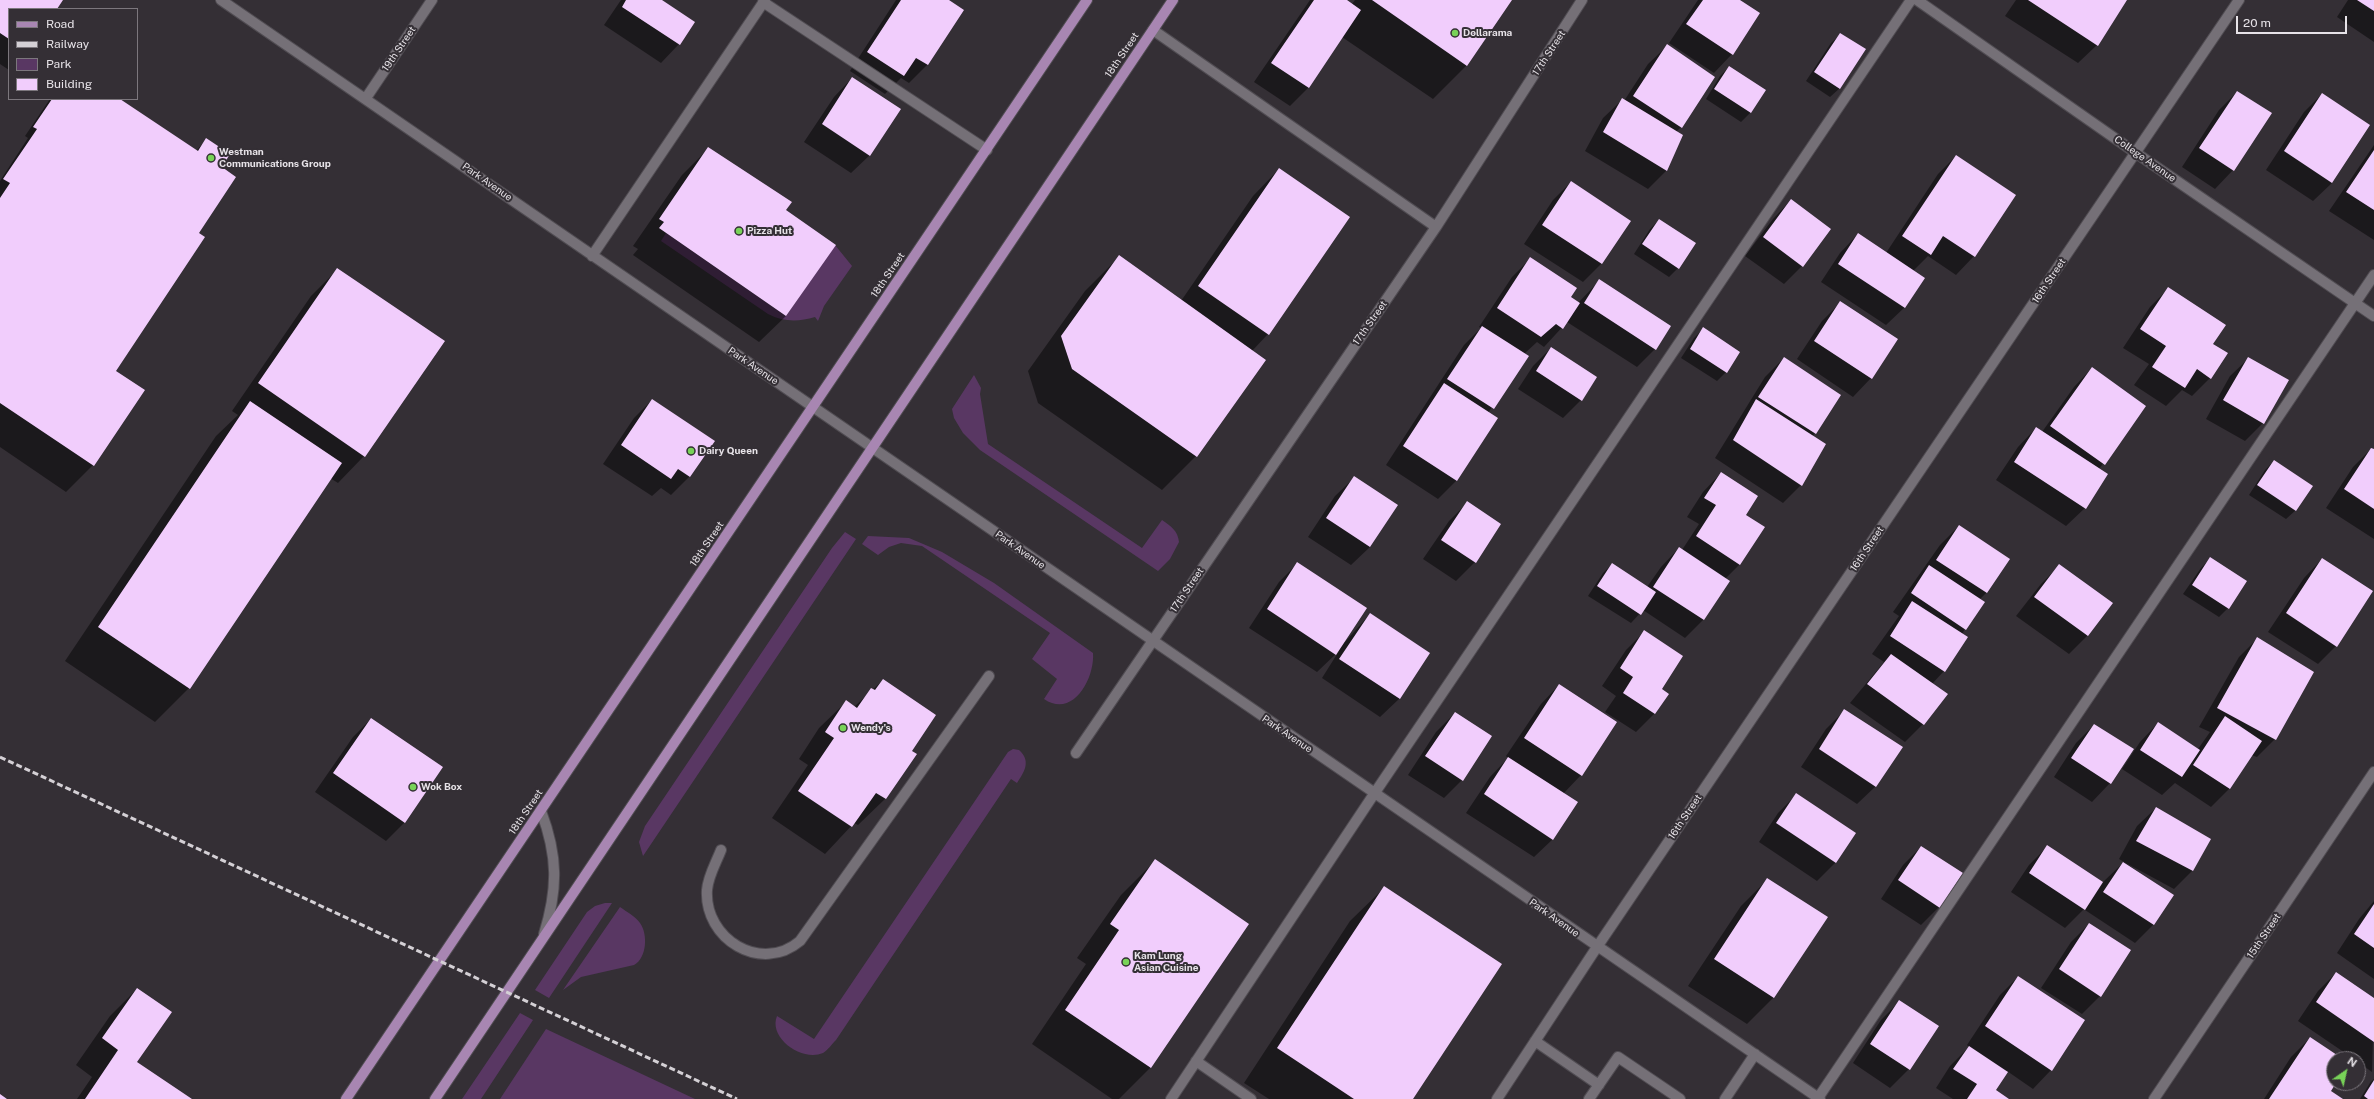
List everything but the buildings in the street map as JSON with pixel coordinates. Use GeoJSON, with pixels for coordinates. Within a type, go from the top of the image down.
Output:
{"type":"FeatureCollection","features":[{"type":"Feature","properties":{"kind":"main road","name":"18th Street"},"geometry":{"type":"LineString","coordinates":[[346,1099],[814,408],[1087,0]]}},
{"type":"Feature","properties":{"kind":"main road","name":"18th Street"},"geometry":{"type":"LineString","coordinates":[[435,1099],[1173,0]]}},
{"type":"Feature","properties":{"kind":"street","name":"Park Avenue"},"geometry":{"type":"LineString","coordinates":[[221,0],[366,98],[592,256],[1152,642],[1819,1098]]}},
{"type":"Feature","properties":{"kind":"street","name":"19th Street"},"geometry":{"type":"LineString","coordinates":[[366,98],[432,0]]}},
{"type":"Feature","properties":{"kind":"street","name":"17th Street"},"geometry":{"type":"LineString","coordinates":[[1076,753],[1436,227],[1582,0]]}},
{"type":"Feature","properties":{"kind":"street"},"geometry":{"type":"LineString","coordinates":[[1171,1099],[1374,794],[1911,0]]}},
{"type":"Feature","properties":{"kind":"street","name":"College Avenue"},"geometry":{"type":"LineString","coordinates":[[1917,0],[2136,154],[2374,316]]}},
{"type":"Feature","properties":{"kind":"street","name":"16th Street"},"geometry":{"type":"LineString","coordinates":[[1497,1099],[1597,947],[2239,0]]}},
{"type":"Feature","properties":{"kind":"street"},"geometry":{"type":"LineString","coordinates":[[592,256],[764,1],[987,150]]}},
{"type":"Feature","properties":{"kind":"street"},"geometry":{"type":"LineString","coordinates":[[1153,30],[1436,227]]}},
{"type":"Feature","properties":{"kind":"street"},"geometry":{"type":"LineString","coordinates":[[1819,1098],[2374,274]]}},
{"type":"Feature","properties":{"kind":"street"},"geometry":{"type":"LineString","coordinates":[[721,850],[710,877],[707,890],[709,908],[716,924],[725,938],[746,950],[764,956],[778,954],[792,949],[800,941],[989,676]]}},
{"type":"Feature","properties":{"kind":"street","name":"15th Street"},"geometry":{"type":"LineString","coordinates":[[2154,1099],[2374,772]]}},
{"type":"Feature","properties":{"kind":"street"},"geometry":{"type":"LineString","coordinates":[[541,812],[553,849],[556,881],[553,903],[543,940]]}},
{"type":"Feature","properties":{"kind":"street"},"geometry":{"type":"LineString","coordinates":[[1535,1041],[1599,1085]]}},
{"type":"Feature","properties":{"kind":"street"},"geometry":{"type":"LineString","coordinates":[[1725,1099],[1755,1054]]}},
{"type":"Feature","properties":{"kind":"street"},"geometry":{"type":"LineString","coordinates":[[1589,1099],[1618,1057],[1680,1099]]}},
{"type":"Feature","properties":{"kind":"street"},"geometry":{"type":"LineString","coordinates":[[1196,1061],[1251,1099]]}},
{"type":"Feature","properties":{"kind":"green space"},"geometry":{"type":"Polygon","coordinates":[[[666,233],[786,316],[835,245],[852,266],[824,306],[818,321],[815,317],[803,320],[785,320],[768,314],[661,241],[666,233]]]}},
{"type":"Feature","properties":{"kind":"green space"},"geometry":{"type":"Polygon","coordinates":[[[974,375],[981,388],[980,394],[988,444],[1142,548],[1162,520],[1174,529],[1179,542],[1170,559],[1158,571],[980,450],[963,433],[954,418],[952,409],[974,375]]]}},
{"type":"Feature","properties":{"kind":"green space"},"geometry":{"type":"Polygon","coordinates":[[[845,532],[856,539],[643,856],[639,842],[645,826],[832,548],[845,532]]]}},
{"type":"Feature","properties":{"kind":"green space"},"geometry":{"type":"Polygon","coordinates":[[[868,536],[909,538],[942,552],[994,583],[1093,653],[1093,663],[1090,674],[1080,693],[1073,700],[1064,704],[1055,704],[1044,699],[1057,679],[1032,659],[1050,633],[922,546],[901,543],[889,547],[878,555],[862,544],[868,536]]]}},
{"type":"Feature","properties":{"kind":"green space"},"geometry":{"type":"Polygon","coordinates":[[[1013,749],[1019,750],[1023,754],[1026,762],[1026,766],[1020,779],[1017,783],[1011,779],[836,1040],[825,1052],[815,1055],[797,1051],[789,1046],[782,1040],[777,1032],[777,1016],[814,1039],[1008,752],[1013,749]]]}},
{"type":"Feature","properties":{"kind":"green space"},"geometry":{"type":"Polygon","coordinates":[[[605,903],[612,903],[549,998],[535,990],[587,912],[595,906],[605,903]]]}},
{"type":"Feature","properties":{"kind":"green space"},"geometry":{"type":"Polygon","coordinates":[[[620,907],[636,918],[643,928],[645,946],[642,957],[634,965],[581,977],[563,990],[620,907]]]}},
{"type":"Feature","properties":{"kind":"green space"},"geometry":{"type":"Polygon","coordinates":[[[520,1013],[533,1020],[481,1099],[462,1099],[520,1013]]]}},
{"type":"Feature","properties":{"kind":"green space"},"geometry":{"type":"Polygon","coordinates":[[[546,1029],[695,1099],[500,1099],[546,1029]]]}},
{"type":"Feature","properties":{"kind":"railway"},"geometry":{"type":"LineString","coordinates":[[0,757],[737,1099]]}},
{"type":"Feature","properties":{"kind":"place","name":"Dollarama"},"geometry":{"type":"Point","coordinates":[1455,33]}},
{"type":"Feature","properties":{"kind":"place","name":"Westman Communications Group"},"geometry":{"type":"Point","coordinates":[211,158]}},
{"type":"Feature","properties":{"kind":"place","name":"Pizza Hut"},"geometry":{"type":"Point","coordinates":[739,231]}},
{"type":"Feature","properties":{"kind":"place","name":"Dairy Queen"},"geometry":{"type":"Point","coordinates":[691,451]}},
{"type":"Feature","properties":{"kind":"place","name":"Wendy's"},"geometry":{"type":"Point","coordinates":[843,728]}},
{"type":"Feature","properties":{"kind":"place","name":"Wok Box"},"geometry":{"type":"Point","coordinates":[413,787]}},
{"type":"Feature","properties":{"kind":"place","name":"Kam Lung Asian Cuisine"},"geometry":{"type":"Point","coordinates":[1126,962]}}]}
